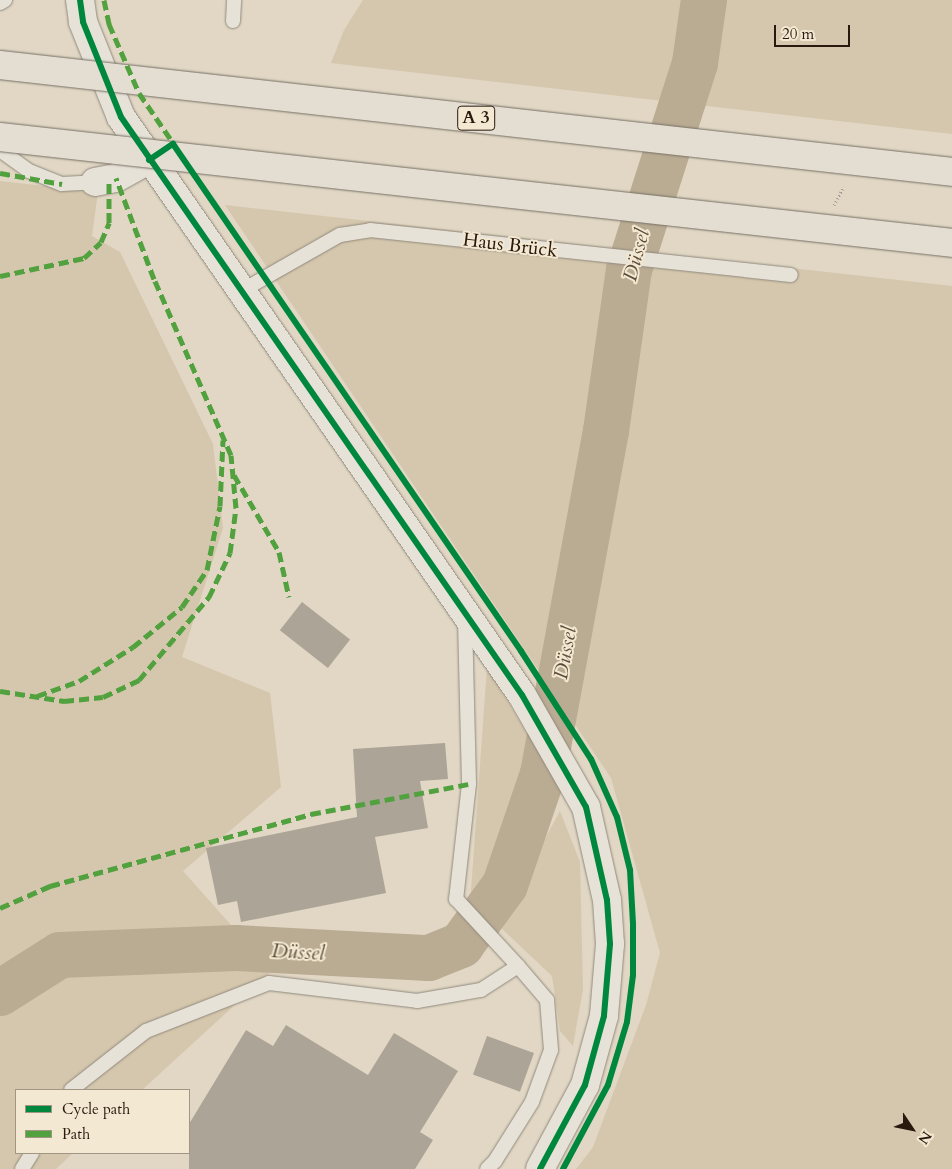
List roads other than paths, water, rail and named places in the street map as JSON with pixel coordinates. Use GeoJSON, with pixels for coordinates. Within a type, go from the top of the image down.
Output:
{"type":"FeatureCollection","features":[{"type":"Feature","properties":{"kind":"highway","name":"A 3"},"geometry":{"type":"LineString","coordinates":[[0,65],[952,172]]}},
{"type":"Feature","properties":{"kind":"highway"},"geometry":{"type":"LineString","coordinates":[[0,137],[952,243]]}},
{"type":"Feature","properties":{"kind":"main road"},"geometry":{"type":"LineString","coordinates":[[80,0],[83,22],[121,117],[149,160],[243,290],[522,695],[573,780],[586,807],[608,900],[610,944],[604,1016],[585,1085],[540,1169]]}},
{"type":"Feature","properties":{"kind":"main road"},"geometry":{"type":"LineString","coordinates":[[95,182],[116,178],[149,160]]}},
{"type":"Feature","properties":{"kind":"lane"},"geometry":{"type":"LineString","coordinates":[[0,3],[5,0]]}},
{"type":"Feature","properties":{"kind":"lane"},"geometry":{"type":"LineString","coordinates":[[233,21],[234,0]]}},
{"type":"Feature","properties":{"kind":"lane"},"geometry":{"type":"LineString","coordinates":[[0,150],[29,171],[62,184],[95,182]]}},
{"type":"Feature","properties":{"kind":"lane","name":"Haus Brück"},"geometry":{"type":"LineString","coordinates":[[243,290],[340,235],[370,230],[545,251],[670,262],[791,276]]}},
{"type":"Feature","properties":{"kind":"lane"},"geometry":{"type":"LineString","coordinates":[[464,610],[470,784],[456,900],[463,910],[518,966],[547,1000],[551,1050],[532,1102],[496,1161],[487,1169]]}},
{"type":"Feature","properties":{"kind":"lane"},"geometry":{"type":"LineString","coordinates":[[72,1089],[146,1031],[269,983],[417,1001],[481,990],[518,966]]}},
{"type":"Feature","properties":{"kind":"lane"},"geometry":{"type":"LineString","coordinates":[[22,1169],[31,1154]]}},
{"type":"Feature","properties":{"kind":"waterway","name":"Düssel"},"geometry":{"type":"LineString","coordinates":[[0,993],[60,955],[236,948],[429,958],[461,945],[505,885],[543,774],[606,431],[629,270],[695,63],[704,0]]}}]}
